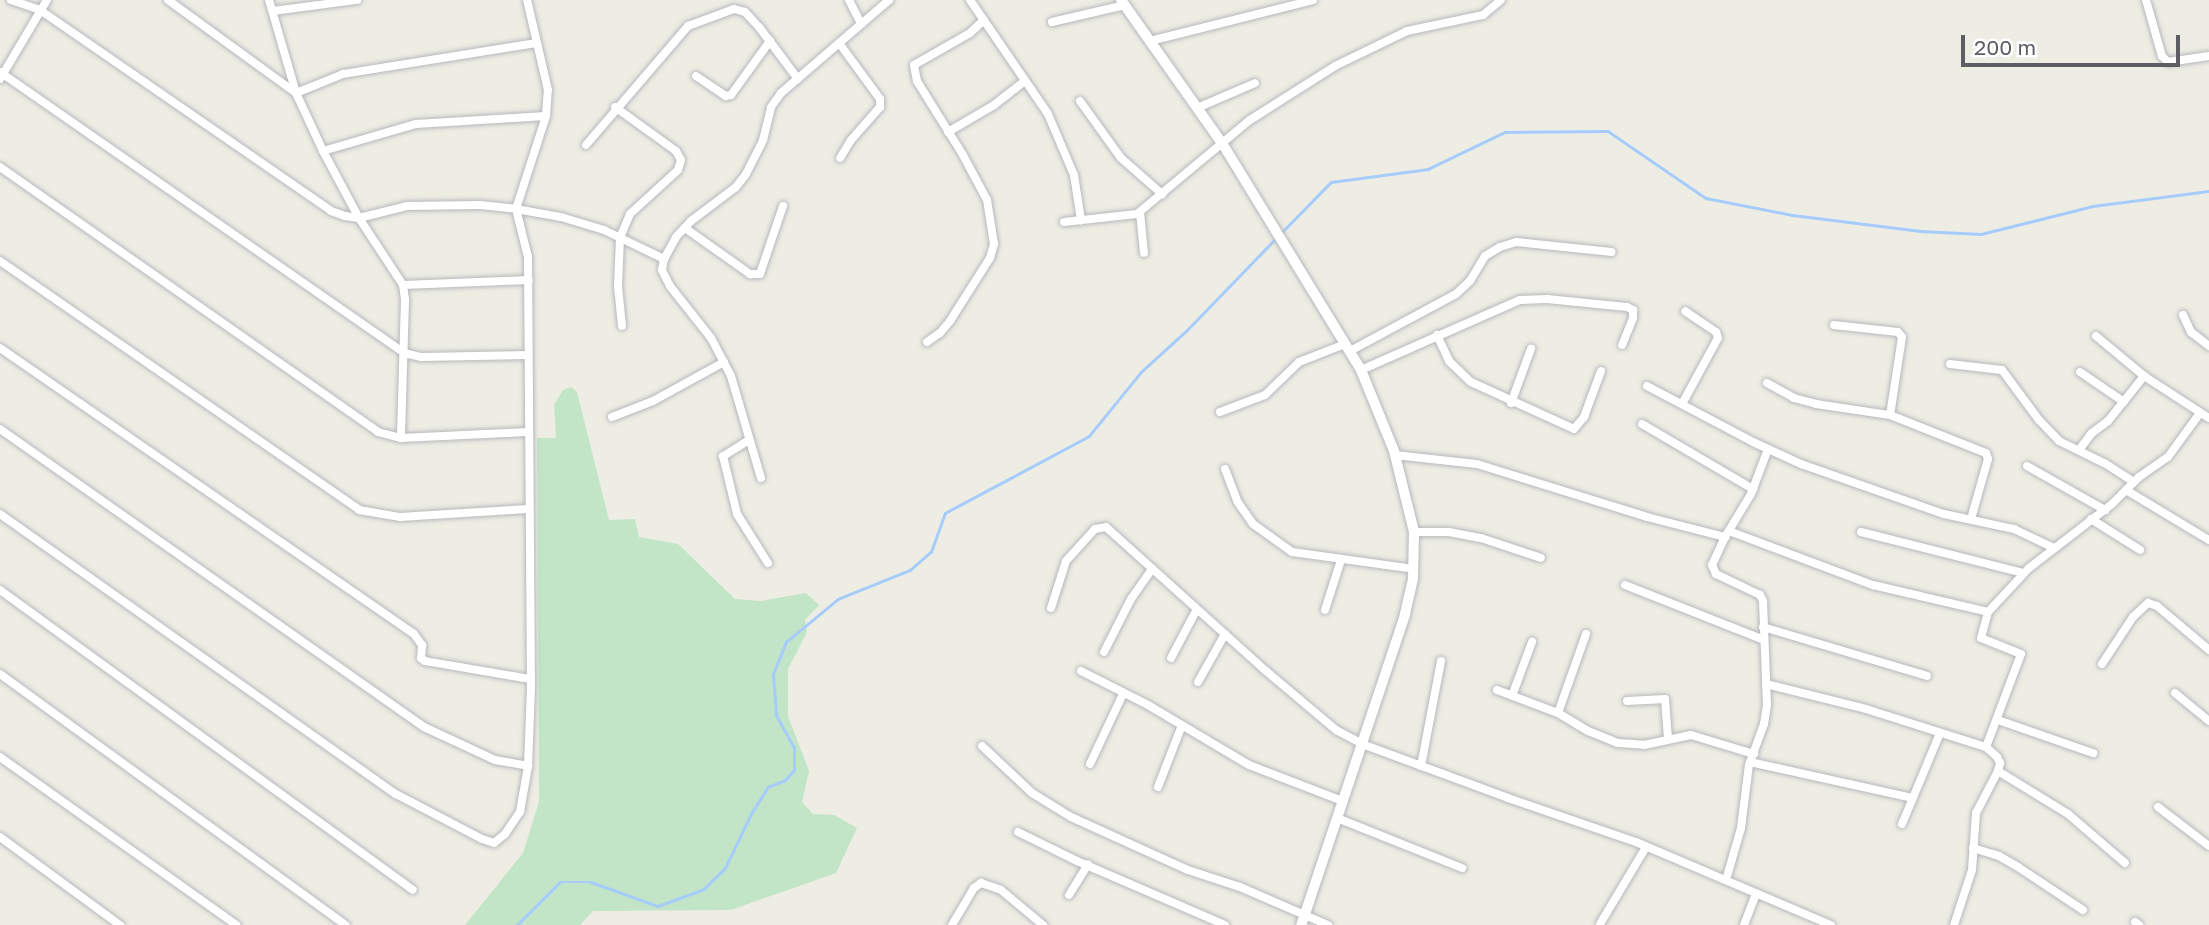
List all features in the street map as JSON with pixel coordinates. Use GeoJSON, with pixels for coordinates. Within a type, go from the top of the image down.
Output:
{"type":"FeatureCollection","features":[{"type":"Feature","properties":{"kind":"street"},"geometry":{"type":"LineString","coordinates":[[11,0],[40,10],[331,211],[359,218],[407,206],[480,205],[516,209],[561,217],[620,237],[664,259]]}},
{"type":"Feature","properties":{"kind":"street"},"geometry":{"type":"LineString","coordinates":[[47,0],[1,75],[404,353],[422,357],[528,355]]}},
{"type":"Feature","properties":{"kind":"street"},"geometry":{"type":"LineString","coordinates":[[168,0],[296,93]]}},
{"type":"Feature","properties":{"kind":"street"},"geometry":{"type":"LineString","coordinates":[[269,0],[296,93],[323,151],[359,218],[402,285],[405,300],[401,438]]}},
{"type":"Feature","properties":{"kind":"street"},"geometry":{"type":"LineString","coordinates":[[273,11],[358,0]]}},
{"type":"Feature","properties":{"kind":"street"},"geometry":{"type":"LineString","coordinates":[[0,514],[396,794],[482,839],[494,843],[505,834],[520,812],[528,766],[530,679],[527,432],[529,280],[528,257],[516,209],[546,116],[547,77],[527,0]]}},
{"type":"Feature","properties":{"kind":"street"},"geometry":{"type":"LineString","coordinates":[[849,0],[861,24]]}},
{"type":"Feature","properties":{"kind":"street"},"geometry":{"type":"LineString","coordinates":[[761,478],[731,376],[711,338],[670,286],[662,270],[664,259],[685,228],[736,187],[763,140],[771,107],[798,79],[889,0]]}},
{"type":"Feature","properties":{"kind":"street"},"geometry":{"type":"LineString","coordinates":[[970,0],[1048,114],[1074,175],[1081,220]]}},
{"type":"Feature","properties":{"kind":"street"},"geometry":{"type":"LineString","coordinates":[[1150,41],[1313,0]]}},
{"type":"Feature","properties":{"kind":"street"},"geometry":{"type":"LineString","coordinates":[[1064,222],[1120,217],[1140,212],[1282,97],[1354,56],[1407,31],[1476,17],[1491,10],[1501,0]]}},
{"type":"Feature","properties":{"kind":"street"},"geometry":{"type":"LineString","coordinates":[[2146,0],[2162,56],[2168,62],[2209,56]]}},
{"type":"Feature","properties":{"kind":"street"},"geometry":{"type":"LineString","coordinates":[[1052,22],[1123,3],[1222,143],[1348,347],[1361,370],[1395,455],[1414,532],[1414,569],[1405,615],[1301,925]]}},
{"type":"Feature","properties":{"kind":"street"},"geometry":{"type":"LineString","coordinates":[[586,145],[615,107],[688,26],[740,9],[798,79]]}},
{"type":"Feature","properties":{"kind":"street"},"geometry":{"type":"LineString","coordinates":[[926,342],[940,333],[950,321],[990,258],[994,244],[987,200],[917,81],[914,65],[970,33],[984,20]]}},
{"type":"Feature","properties":{"kind":"street"},"geometry":{"type":"LineString","coordinates":[[696,76],[726,96],[731,95],[769,41]]}},
{"type":"Feature","properties":{"kind":"street"},"geometry":{"type":"LineString","coordinates":[[296,93],[343,74],[536,43]]}},
{"type":"Feature","properties":{"kind":"street"},"geometry":{"type":"LineString","coordinates":[[839,43],[880,99],[880,107],[840,158]]}},
{"type":"Feature","properties":{"kind":"street"},"geometry":{"type":"LineString","coordinates":[[948,132],[994,105],[1025,81]]}},
{"type":"Feature","properties":{"kind":"street"},"geometry":{"type":"LineString","coordinates":[[1197,108],[1255,83]]}},
{"type":"Feature","properties":{"kind":"street"},"geometry":{"type":"LineString","coordinates":[[1080,101],[1121,158],[1162,194]]}},
{"type":"Feature","properties":{"kind":"street"},"geometry":{"type":"LineString","coordinates":[[615,107],[676,151],[681,160],[678,170],[630,215],[620,237],[618,286],[622,326]]}},
{"type":"Feature","properties":{"kind":"street"},"geometry":{"type":"LineString","coordinates":[[323,151],[416,124],[546,116]]}},
{"type":"Feature","properties":{"kind":"street"},"geometry":{"type":"LineString","coordinates":[[0,167],[378,432],[401,438],[527,432]]}},
{"type":"Feature","properties":{"kind":"street"},"geometry":{"type":"LineString","coordinates":[[685,228],[750,274],[760,274],[783,206]]}},
{"type":"Feature","properties":{"kind":"street"},"geometry":{"type":"LineString","coordinates":[[1140,212],[1144,253]]}},
{"type":"Feature","properties":{"kind":"street"},"geometry":{"type":"LineString","coordinates":[[1220,412],[1265,395],[1299,362],[1348,347],[1456,294],[1470,281],[1485,256],[1500,247],[1516,242],[1611,252]]}},
{"type":"Feature","properties":{"kind":"street"},"geometry":{"type":"LineString","coordinates":[[0,261],[359,510],[400,517],[528,509]]}},
{"type":"Feature","properties":{"kind":"street"},"geometry":{"type":"LineString","coordinates":[[402,285],[529,280]]}},
{"type":"Feature","properties":{"kind":"street"},"geometry":{"type":"LineString","coordinates":[[1361,370],[1504,305],[1547,299],[1585,301],[1633,310],[1622,345]]}},
{"type":"Feature","properties":{"kind":"street"},"geometry":{"type":"LineString","coordinates":[[1682,404],[1718,338],[1716,332],[1685,311]]}},
{"type":"Feature","properties":{"kind":"street"},"geometry":{"type":"LineString","coordinates":[[2183,314],[2191,332],[2209,346]]}},
{"type":"Feature","properties":{"kind":"street"},"geometry":{"type":"LineString","coordinates":[[1834,325],[1898,332],[1902,337],[1890,415]]}},
{"type":"Feature","properties":{"kind":"street"},"geometry":{"type":"LineString","coordinates":[[1437,335],[1450,361],[1471,382],[1511,403],[1574,429],[1584,417],[1601,370]]}},
{"type":"Feature","properties":{"kind":"street"},"geometry":{"type":"LineString","coordinates":[[2096,336],[2144,376],[2204,416]]}},
{"type":"Feature","properties":{"kind":"street"},"geometry":{"type":"LineString","coordinates":[[0,348],[414,634],[422,645],[421,658],[425,661],[530,679]]}},
{"type":"Feature","properties":{"kind":"street"},"geometry":{"type":"LineString","coordinates":[[1511,403],[1531,349]]}},
{"type":"Feature","properties":{"kind":"street"},"geometry":{"type":"LineString","coordinates":[[612,417],[653,401],[724,362]]}},
{"type":"Feature","properties":{"kind":"street"},"geometry":{"type":"LineString","coordinates":[[1950,363],[2002,370],[2039,421],[2059,441],[2134,482]]}},
{"type":"Feature","properties":{"kind":"street"},"geometry":{"type":"LineString","coordinates":[[2080,372],[2124,402]]}},
{"type":"Feature","properties":{"kind":"street"},"geometry":{"type":"LineString","coordinates":[[2078,450],[2124,402],[2144,376]]}},
{"type":"Feature","properties":{"kind":"street"},"geometry":{"type":"LineString","coordinates":[[1767,383],[1805,401],[1890,415],[1986,453],[1988,459],[1971,519]]}},
{"type":"Feature","properties":{"kind":"street"},"geometry":{"type":"LineString","coordinates":[[1647,386],[1768,449],[1883,494],[1944,514],[2014,529],[2054,548]]}},
{"type":"Feature","properties":{"kind":"street"},"geometry":{"type":"LineString","coordinates":[[1986,747],[2021,654],[1981,638],[1988,612],[2023,573],[2168,457],[2209,407]]}},
{"type":"Feature","properties":{"kind":"street"},"geometry":{"type":"LineString","coordinates":[[1642,424],[1753,489]]}},
{"type":"Feature","properties":{"kind":"street"},"geometry":{"type":"LineString","coordinates":[[0,429],[424,727],[495,760],[528,766]]}},
{"type":"Feature","properties":{"kind":"street"},"geometry":{"type":"LineString","coordinates":[[749,440],[723,456],[737,514],[768,563]]}},
{"type":"Feature","properties":{"kind":"street"},"geometry":{"type":"LineString","coordinates":[[1726,880],[1741,828],[1752,758],[1764,724],[1766,684],[1760,594],[1712,570],[1727,534],[1753,489],[1768,449]]}},
{"type":"Feature","properties":{"kind":"street"},"geometry":{"type":"LineString","coordinates":[[1395,455],[1477,464],[1647,517],[1727,534],[1873,584],[1988,612]]}},
{"type":"Feature","properties":{"kind":"street"},"geometry":{"type":"LineString","coordinates":[[2027,466],[2105,510]]}},
{"type":"Feature","properties":{"kind":"street"},"geometry":{"type":"LineString","coordinates":[[1225,469],[1237,501],[1253,524],[1292,552],[1414,569]]}},
{"type":"Feature","properties":{"kind":"street"},"geometry":{"type":"LineString","coordinates":[[2126,490],[2209,540]]}},
{"type":"Feature","properties":{"kind":"street"},"geometry":{"type":"LineString","coordinates":[[2091,519],[2140,550]]}},
{"type":"Feature","properties":{"kind":"street"},"geometry":{"type":"LineString","coordinates":[[1051,608],[1066,561],[1101,526],[1106,527],[1313,712],[1362,744],[1646,846],[1831,925]]}},
{"type":"Feature","properties":{"kind":"street"},"geometry":{"type":"LineString","coordinates":[[1414,532],[1449,532],[1481,538],[1541,558]]}},
{"type":"Feature","properties":{"kind":"street"},"geometry":{"type":"LineString","coordinates":[[1861,532],[2023,573]]}},
{"type":"Feature","properties":{"kind":"street"},"geometry":{"type":"LineString","coordinates":[[1325,610],[1341,560]]}},
{"type":"Feature","properties":{"kind":"street"},"geometry":{"type":"LineString","coordinates":[[1104,652],[1131,599],[1152,569]]}},
{"type":"Feature","properties":{"kind":"street"},"geometry":{"type":"LineString","coordinates":[[1625,585],[1764,640]]}},
{"type":"Feature","properties":{"kind":"street"},"geometry":{"type":"LineString","coordinates":[[0,590],[412,890]]}},
{"type":"Feature","properties":{"kind":"street"},"geometry":{"type":"LineString","coordinates":[[2102,664],[2137,611],[2148,603],[2157,606],[2206,648],[2209,637]]}},
{"type":"Feature","properties":{"kind":"street"},"geometry":{"type":"LineString","coordinates":[[1171,658],[1197,609]]}},
{"type":"Feature","properties":{"kind":"street"},"geometry":{"type":"LineString","coordinates":[[1763,627],[1927,676]]}},
{"type":"Feature","properties":{"kind":"street"},"geometry":{"type":"LineString","coordinates":[[1198,682],[1225,634]]}},
{"type":"Feature","properties":{"kind":"street"},"geometry":{"type":"LineString","coordinates":[[1558,713],[1586,634]]}},
{"type":"Feature","properties":{"kind":"street"},"geometry":{"type":"LineString","coordinates":[[1512,696],[1532,642]]}},
{"type":"Feature","properties":{"kind":"street"},"geometry":{"type":"LineString","coordinates":[[1421,766],[1441,661]]}},
{"type":"Feature","properties":{"kind":"street"},"geometry":{"type":"LineString","coordinates":[[1081,671],[1250,765],[1343,801]]}},
{"type":"Feature","properties":{"kind":"street"},"geometry":{"type":"LineString","coordinates":[[0,674],[346,925]]}},
{"type":"Feature","properties":{"kind":"street"},"geometry":{"type":"LineString","coordinates":[[1766,684],[1866,709],[1986,747],[2000,763],[1976,813],[1972,870],[1954,925]]}},
{"type":"Feature","properties":{"kind":"street"},"geometry":{"type":"LineString","coordinates":[[1497,690],[1558,713],[1588,731],[1618,743],[1644,745],[1691,734],[1752,758],[1912,798]]}},
{"type":"Feature","properties":{"kind":"street"},"geometry":{"type":"LineString","coordinates":[[2175,693],[2209,722]]}},
{"type":"Feature","properties":{"kind":"street"},"geometry":{"type":"LineString","coordinates":[[1090,764],[1123,694]]}},
{"type":"Feature","properties":{"kind":"street"},"geometry":{"type":"LineString","coordinates":[[1627,701],[1665,699],[1668,739]]}},
{"type":"Feature","properties":{"kind":"street"},"geometry":{"type":"LineString","coordinates":[[1998,720],[2093,753]]}},
{"type":"Feature","properties":{"kind":"street"},"geometry":{"type":"LineString","coordinates":[[1158,787],[1182,725]]}},
{"type":"Feature","properties":{"kind":"street"},"geometry":{"type":"LineString","coordinates":[[1902,824],[1940,733]]}},
{"type":"Feature","properties":{"kind":"street"},"geometry":{"type":"LineString","coordinates":[[982,746],[1032,793],[1071,817],[1188,870],[1305,913],[1328,925]]}},
{"type":"Feature","properties":{"kind":"street"},"geometry":{"type":"LineString","coordinates":[[0,757],[236,925]]}},
{"type":"Feature","properties":{"kind":"street"},"geometry":{"type":"LineString","coordinates":[[1998,771],[2068,814],[2125,863]]}},
{"type":"Feature","properties":{"kind":"street"},"geometry":{"type":"LineString","coordinates":[[2158,807],[2209,846]]}},
{"type":"Feature","properties":{"kind":"street"},"geometry":{"type":"LineString","coordinates":[[1337,818],[1462,868]]}},
{"type":"Feature","properties":{"kind":"street"},"geometry":{"type":"LineString","coordinates":[[1018,832],[1088,866],[1225,925]]}},
{"type":"Feature","properties":{"kind":"street"},"geometry":{"type":"LineString","coordinates":[[0,837],[120,925]]}},
{"type":"Feature","properties":{"kind":"street"},"geometry":{"type":"LineString","coordinates":[[1600,924],[1646,846]]}},
{"type":"Feature","properties":{"kind":"street"},"geometry":{"type":"LineString","coordinates":[[1973,848],[1999,856],[2083,910]]}},
{"type":"Feature","properties":{"kind":"street"},"geometry":{"type":"LineString","coordinates":[[1069,895],[1088,866]]}},
{"type":"Feature","properties":{"kind":"street"},"geometry":{"type":"LineString","coordinates":[[952,925],[974,888],[981,883],[1001,890],[1043,925]]}},
{"type":"Feature","properties":{"kind":"street"},"geometry":{"type":"LineString","coordinates":[[1744,925],[1756,893]]}},
{"type":"Feature","properties":{"kind":"green space"},"geometry":{"type":"Polygon","coordinates":[[[571,387],[577,392],[609,520],[635,519],[639,537],[678,544],[735,599],[761,601],[806,593],[819,605],[805,620],[807,632],[788,669],[788,716],[809,771],[802,802],[813,814],[834,815],[857,828],[836,873],[731,910],[593,911],[580,925],[465,925],[523,853],[539,802],[537,438],[556,438],[554,405],[563,390],[571,387]]]}},
{"type":"Feature","properties":{"kind":"waterway"},"geometry":{"type":"LineString","coordinates":[[1281,233],[1331,182],[1428,169],[1505,132],[1608,131],[1706,198],[1793,215],[1920,231],[1981,234],[2093,206],[2209,191]]}},
{"type":"Feature","properties":{"kind":"waterway"},"geometry":{"type":"LineString","coordinates":[[517,925],[560,882],[591,882],[658,906],[704,889],[725,868],[751,814],[768,787],[785,780],[794,770],[794,748],[776,715],[773,674],[786,642],[838,599],[910,570],[931,552],[945,513],[1089,436],[1141,372],[1187,330],[1276,238]]}}]}
